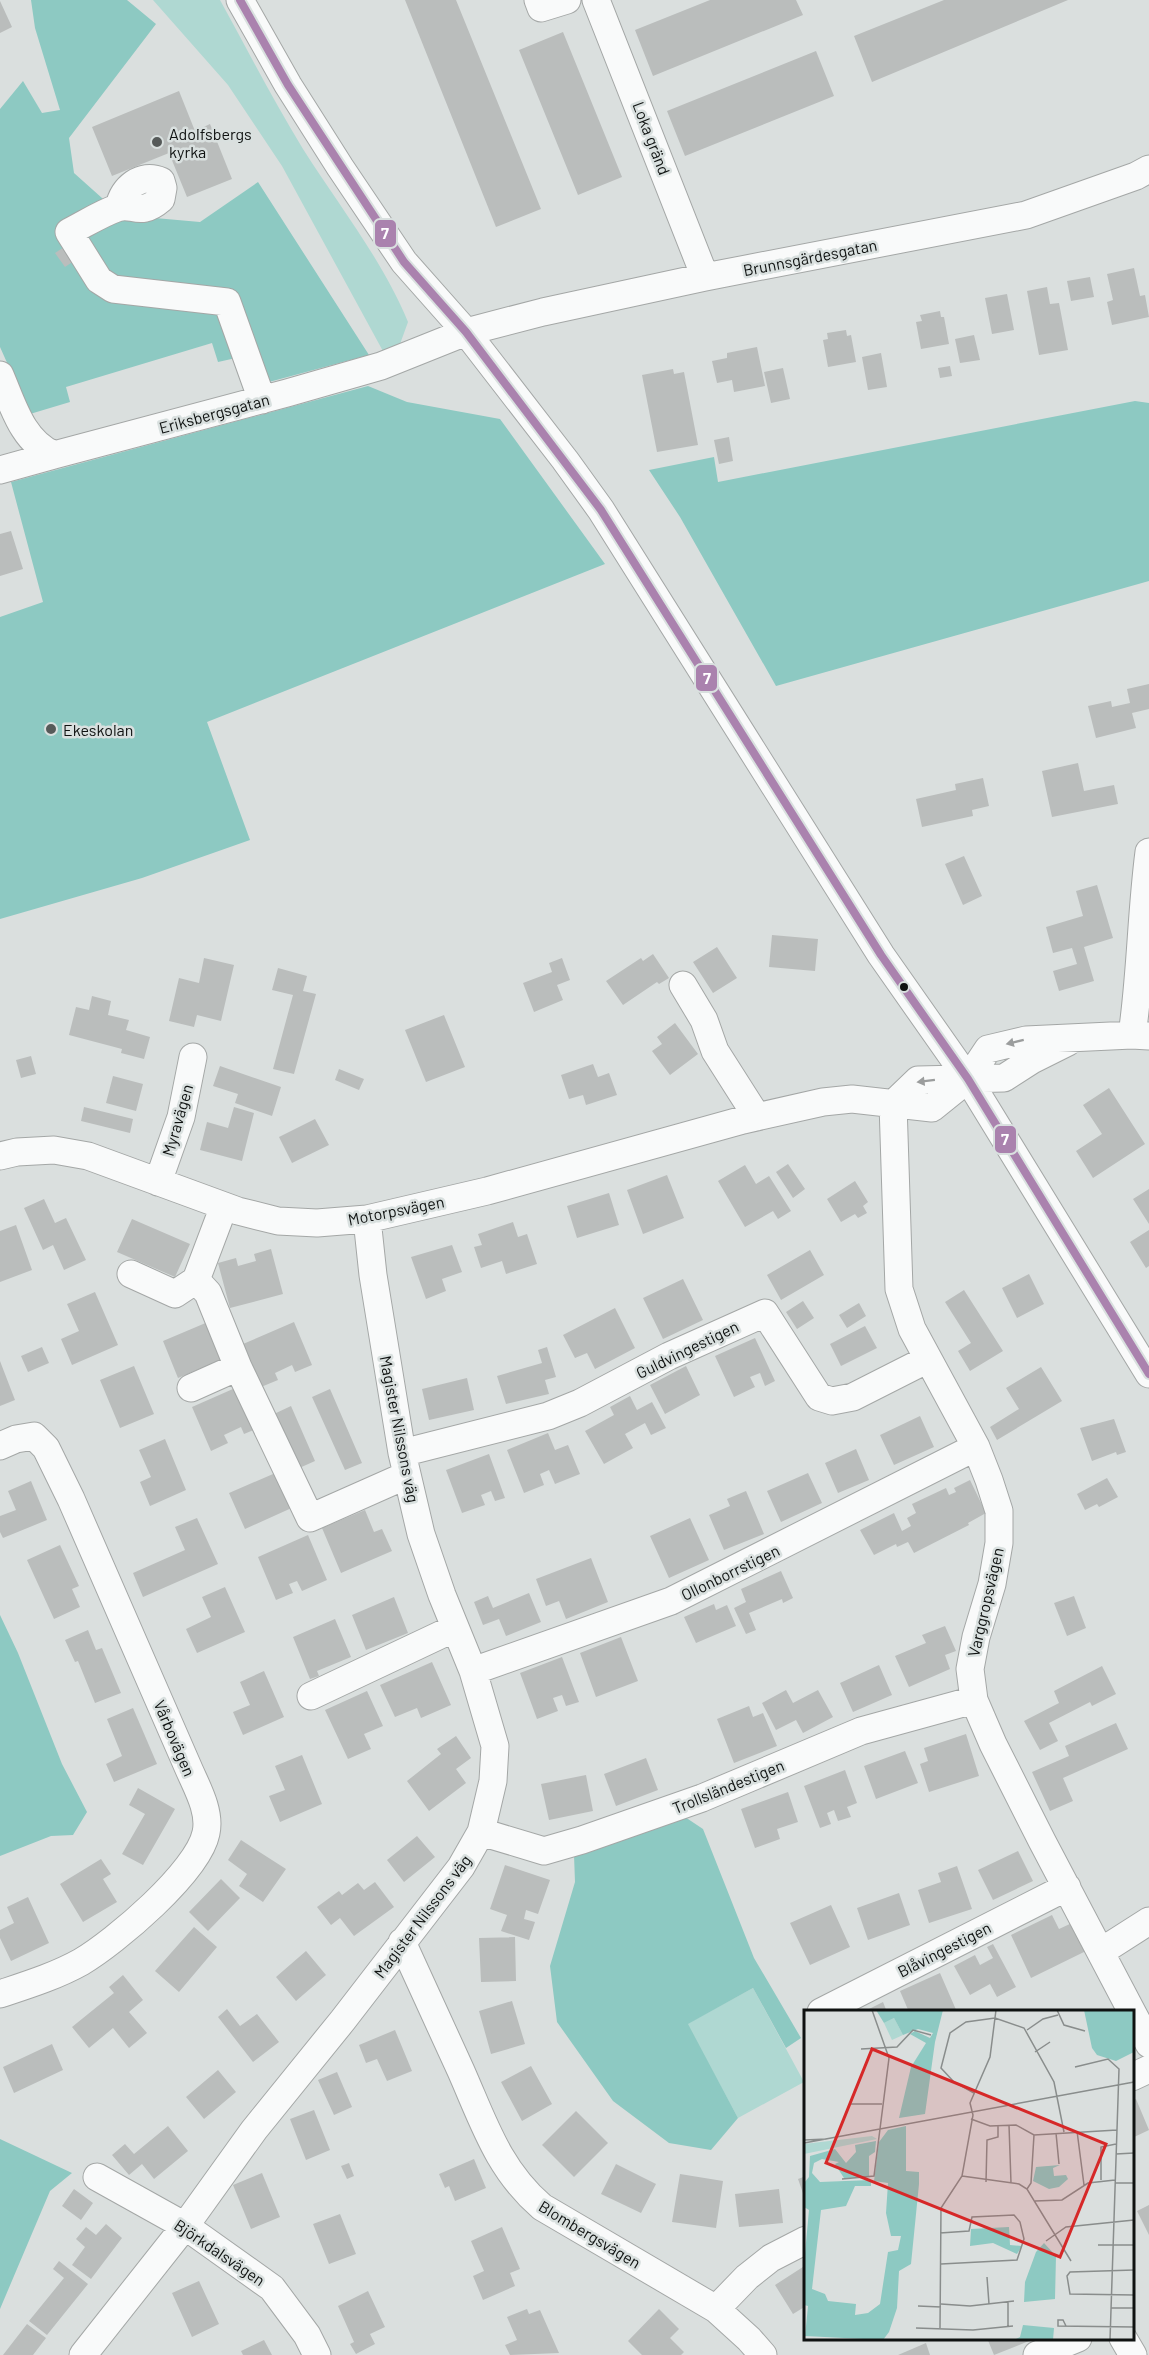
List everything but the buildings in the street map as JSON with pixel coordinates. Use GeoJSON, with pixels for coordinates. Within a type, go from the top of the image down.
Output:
{"type":"FeatureCollection","features":[{"type":"Feature","properties":{"kind":"street"},"geometry":{"type":"LineString","coordinates":[[538,0],[541,8],[567,0]]}},
{"type":"Feature","properties":{"kind":"street","name":"Loka gränd"},"geometry":{"type":"LineString","coordinates":[[596,0],[705,277]]}},
{"type":"Feature","properties":{"kind":"street"},"geometry":{"type":"LineString","coordinates":[[242,2],[288,85],[404,262],[466,332],[601,510],[881,955],[968,1079],[1149,1374]]}},
{"type":"Feature","properties":{"kind":"street","name":"Brunnsgärdesgatan"},"geometry":{"type":"LineString","coordinates":[[466,332],[543,312],[705,277],[1026,215],[1149,169]]}},
{"type":"Feature","properties":{"kind":"street"},"geometry":{"type":"LineString","coordinates":[[119,207],[69,232],[99,280],[113,289],[227,302],[262,400]]}},
{"type":"Feature","properties":{"kind":"street","name":"Eriksbergsgatan"},"geometry":{"type":"LineString","coordinates":[[0,470],[381,366],[466,332]]}},
{"type":"Feature","properties":{"kind":"street"},"geometry":{"type":"LineString","coordinates":[[0,375],[21,424],[41,450],[54,455]]}},
{"type":"Feature","properties":{"kind":"street"},"geometry":{"type":"LineString","coordinates":[[968,1079],[1004,1078],[1032,1060],[1074,1039],[1141,1035],[1138,995],[1144,885],[1149,852]]}},
{"type":"Feature","properties":{"kind":"street"},"geometry":{"type":"LineString","coordinates":[[682,985],[704,1020],[715,1051],[757,1117]]}},
{"type":"Feature","properties":{"kind":"street","name":"Myravägen"},"geometry":{"type":"LineString","coordinates":[[158,1182],[181,1118],[193,1057]]}},
{"type":"Feature","properties":{"kind":"street","name":"Motorpsvägen"},"geometry":{"type":"LineString","coordinates":[[0,1156],[17,1152],[54,1150],[88,1156],[224,1206],[278,1221],[317,1223],[367,1219],[487,1191],[757,1117],[823,1102],[852,1099],[932,1108],[968,1079]]}},
{"type":"Feature","properties":{"kind":"street","name":"Varggropsvägen"},"geometry":{"type":"LineString","coordinates":[[893,1104],[899,1289],[912,1329],[976,1447],[999,1511],[999,1543],[992,1584],[976,1636],[970,1669],[974,1700],[993,1744],[1131,2010]]}},
{"type":"Feature","properties":{"kind":"street"},"geometry":{"type":"LineString","coordinates":[[131,1274],[175,1294],[196,1280],[224,1206]]}},
{"type":"Feature","properties":{"kind":"street","name":"Magister Nilssons väg"},"geometry":{"type":"LineString","coordinates":[[83,2355],[185,2226],[254,2130],[343,2020],[461,1867],[481,1832],[493,1781],[495,1746],[473,1671],[421,1534],[405,1464],[373,1275],[367,1219]]}},
{"type":"Feature","properties":{"kind":"street"},"geometry":{"type":"LineString","coordinates":[[196,1280],[208,1293],[238,1367],[310,1518],[405,1464]]}},
{"type":"Feature","properties":{"kind":"street","name":"Guldvingestigen"},"geometry":{"type":"LineString","coordinates":[[405,1464],[580,1403],[669,1356],[765,1313],[819,1397],[832,1401],[853,1397],[928,1359]]}},
{"type":"Feature","properties":{"kind":"street"},"geometry":{"type":"LineString","coordinates":[[190,1389],[238,1367]]}},
{"type":"Feature","properties":{"kind":"street","name":"Vårbovägen"},"geometry":{"type":"LineString","coordinates":[[0,1446],[16,1439],[34,1436],[46,1449],[76,1510],[188,1767],[205,1809],[206,1833],[193,1860],[171,1889],[124,1930],[81,1962],[36,1982],[0,1994]]}},
{"type":"Feature","properties":{"kind":"street","name":"Ollonborrstigen"},"geometry":{"type":"LineString","coordinates":[[473,1671],[671,1601],[976,1447]]}},
{"type":"Feature","properties":{"kind":"street"},"geometry":{"type":"LineString","coordinates":[[311,1696],[455,1628]]}},
{"type":"Feature","properties":{"kind":"street","name":"Trollsländestigen"},"geometry":{"type":"LineString","coordinates":[[481,1832],[544,1851],[702,1798],[861,1731],[974,1700]]}},
{"type":"Feature","properties":{"kind":"street","name":"Blåvingestigen"},"geometry":{"type":"LineString","coordinates":[[825,2010],[1067,1887]]}},
{"type":"Feature","properties":{"kind":"street"},"geometry":{"type":"LineString","coordinates":[[1102,1951],[1149,1921]]}},
{"type":"Feature","properties":{"kind":"street","name":"Blombergsvägen"},"geometry":{"type":"LineString","coordinates":[[402,1942],[486,2132],[507,2170],[523,2190],[542,2207],[716,2309],[763,2355]]}},
{"type":"Feature","properties":{"kind":"street","name":"Varggropsvägen"},"geometry":{"type":"LineString","coordinates":[[1134,2016],[1149,2044]]}},
{"type":"Feature","properties":{"kind":"street"},"geometry":{"type":"LineString","coordinates":[[1134,2076],[1149,2069]]}},
{"type":"Feature","properties":{"kind":"street","name":"Björkdalsvägen"},"geometry":{"type":"LineString","coordinates":[[97,2177],[185,2226],[272,2288],[307,2335],[317,2355]]}},
{"type":"Feature","properties":{"kind":"street"},"geometry":{"type":"LineString","coordinates":[[716,2309],[747,2277],[771,2258],[804,2241]]}},
{"type":"Feature","properties":{"kind":"street"},"geometry":{"type":"LineString","coordinates":[[1037,2355],[1073,2340]]}},
{"type":"Feature","properties":{"kind":"street"},"geometry":{"type":"LineString","coordinates":[[1124,2340],[1133,2355]]}},
{"type":"Feature","properties":{"kind":"shaded area"},"geometry":{"type":"Polygon","coordinates":[[[31,0],[127,0],[156,24],[69,138],[74,173],[121,215],[200,222],[258,182],[369,355],[269,382],[258,353],[218,362],[212,343],[66,387],[70,402],[30,414],[0,347],[0,109],[23,81],[42,113],[60,110],[35,28],[31,0]]]}},
{"type":"Feature","properties":{"kind":"shaded area"},"geometry":{"type":"Polygon","coordinates":[[[153,0],[220,0],[292,131],[386,276],[408,322],[400,344],[384,353],[282,166],[228,85],[153,0]]]}},
{"type":"Feature","properties":{"kind":"shaded area"},"geometry":{"type":"Polygon","coordinates":[[[368,386],[407,402],[500,419],[605,564],[207,722],[250,840],[142,878],[0,919],[0,617],[43,602],[11,482],[368,386]]]}},
{"type":"Feature","properties":{"kind":"shaded area"},"geometry":{"type":"Polygon","coordinates":[[[1135,401],[1149,403],[1149,581],[776,686],[680,517],[649,470],[714,457],[718,482],[1135,401]]]}},
{"type":"Feature","properties":{"kind":"shaded area"},"geometry":{"type":"Polygon","coordinates":[[[0,1615],[18,1653],[62,1764],[87,1812],[73,1835],[51,1836],[0,1856],[0,1615]]]}},
{"type":"Feature","properties":{"kind":"shaded area"},"geometry":{"type":"Polygon","coordinates":[[[685,1817],[703,1829],[754,1958],[801,2038],[786,2048],[753,1988],[688,2024],[738,2118],[711,2150],[669,2143],[613,2101],[557,2022],[550,1966],[575,1882],[574,1855],[685,1817]]]}},
{"type":"Feature","properties":{"kind":"shaded area"},"geometry":{"type":"Polygon","coordinates":[[[753,1988],[804,2082],[738,2118],[687,2024],[753,1988]]]}},
{"type":"Feature","properties":{"kind":"shaded area"},"geometry":{"type":"Polygon","coordinates":[[[0,2139],[72,2173],[50,2191],[0,2309],[0,2139]]]}},
{"type":"Feature","properties":{"kind":"transit line","name":"7"},"geometry":{"type":"LineString","coordinates":[[240,0],[288,85],[404,262],[466,332],[601,510],[881,955],[968,1079],[1149,1374]]}},
{"type":"Feature","properties":{"kind":"place","name":"Adolfsbergs kyrka"},"geometry":{"type":"Point","coordinates":[157,142]}},
{"type":"Feature","properties":{"kind":"place","name":"Ekeskolan"},"geometry":{"type":"Point","coordinates":[51,729]}}]}
